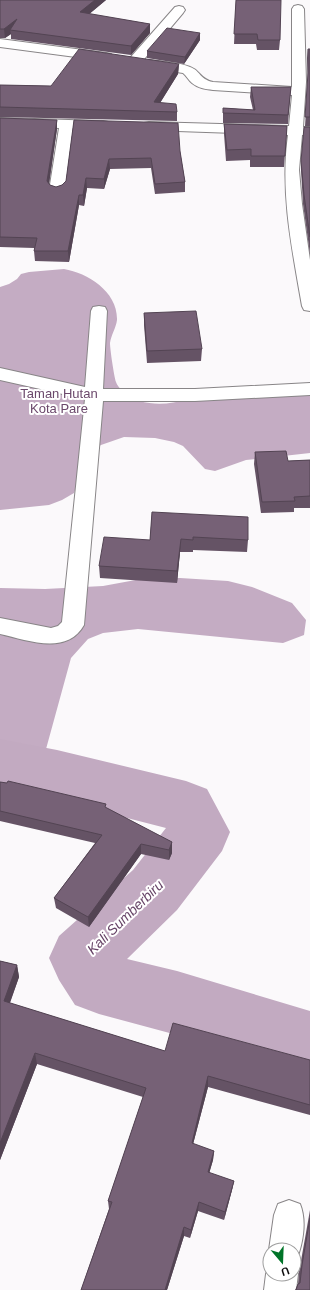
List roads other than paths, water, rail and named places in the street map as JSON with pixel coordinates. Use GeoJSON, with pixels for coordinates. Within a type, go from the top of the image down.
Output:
{"type":"FeatureCollection","features":[{"type":"Feature","properties":{"kind":"street"},"geometry":{"type":"LineString","coordinates":[[298,9],[299,91],[303,130],[292,147],[292,172],[300,252],[310,304]]}},
{"type":"Feature","properties":{"kind":"street"},"geometry":{"type":"LineString","coordinates":[[135,61],[179,10]]}},
{"type":"Feature","properties":{"kind":"street"},"geometry":{"type":"LineString","coordinates":[[0,43],[135,61],[187,70],[193,74],[195,79],[203,84],[213,86],[299,91]]}},
{"type":"Feature","properties":{"kind":"street"},"geometry":{"type":"LineString","coordinates":[[0,122],[114,125]]}},
{"type":"Feature","properties":{"kind":"street"},"geometry":{"type":"LineString","coordinates":[[57,191],[67,124]]}},
{"type":"Feature","properties":{"kind":"street"},"geometry":{"type":"LineString","coordinates":[[138,126],[303,130]]}},
{"type":"Feature","properties":{"kind":"street"},"geometry":{"type":"LineString","coordinates":[[0,626],[51,636],[65,633],[72,625],[94,395],[99,311]]}},
{"type":"Feature","properties":{"kind":"street"},"geometry":{"type":"LineString","coordinates":[[0,374],[94,395],[195,394],[310,389]]}},
{"type":"Feature","properties":{"kind":"street"},"geometry":{"type":"LineString","coordinates":[[286,1242],[289,1214]]}},
{"type":"Feature","properties":{"kind":"waterway","name":"Kali Sumberbiru"},"geometry":{"type":"LineString","coordinates":[[0,763],[57,775],[186,807],[200,832],[155,890],[82,958],[99,983],[177,1003],[310,1045]]}},
{"type":"Feature","properties":{"kind":"park label","name":"Taman Hutan Kota Pare"},"geometry":{"type":"Point","coordinates":[59,400]}}]}
